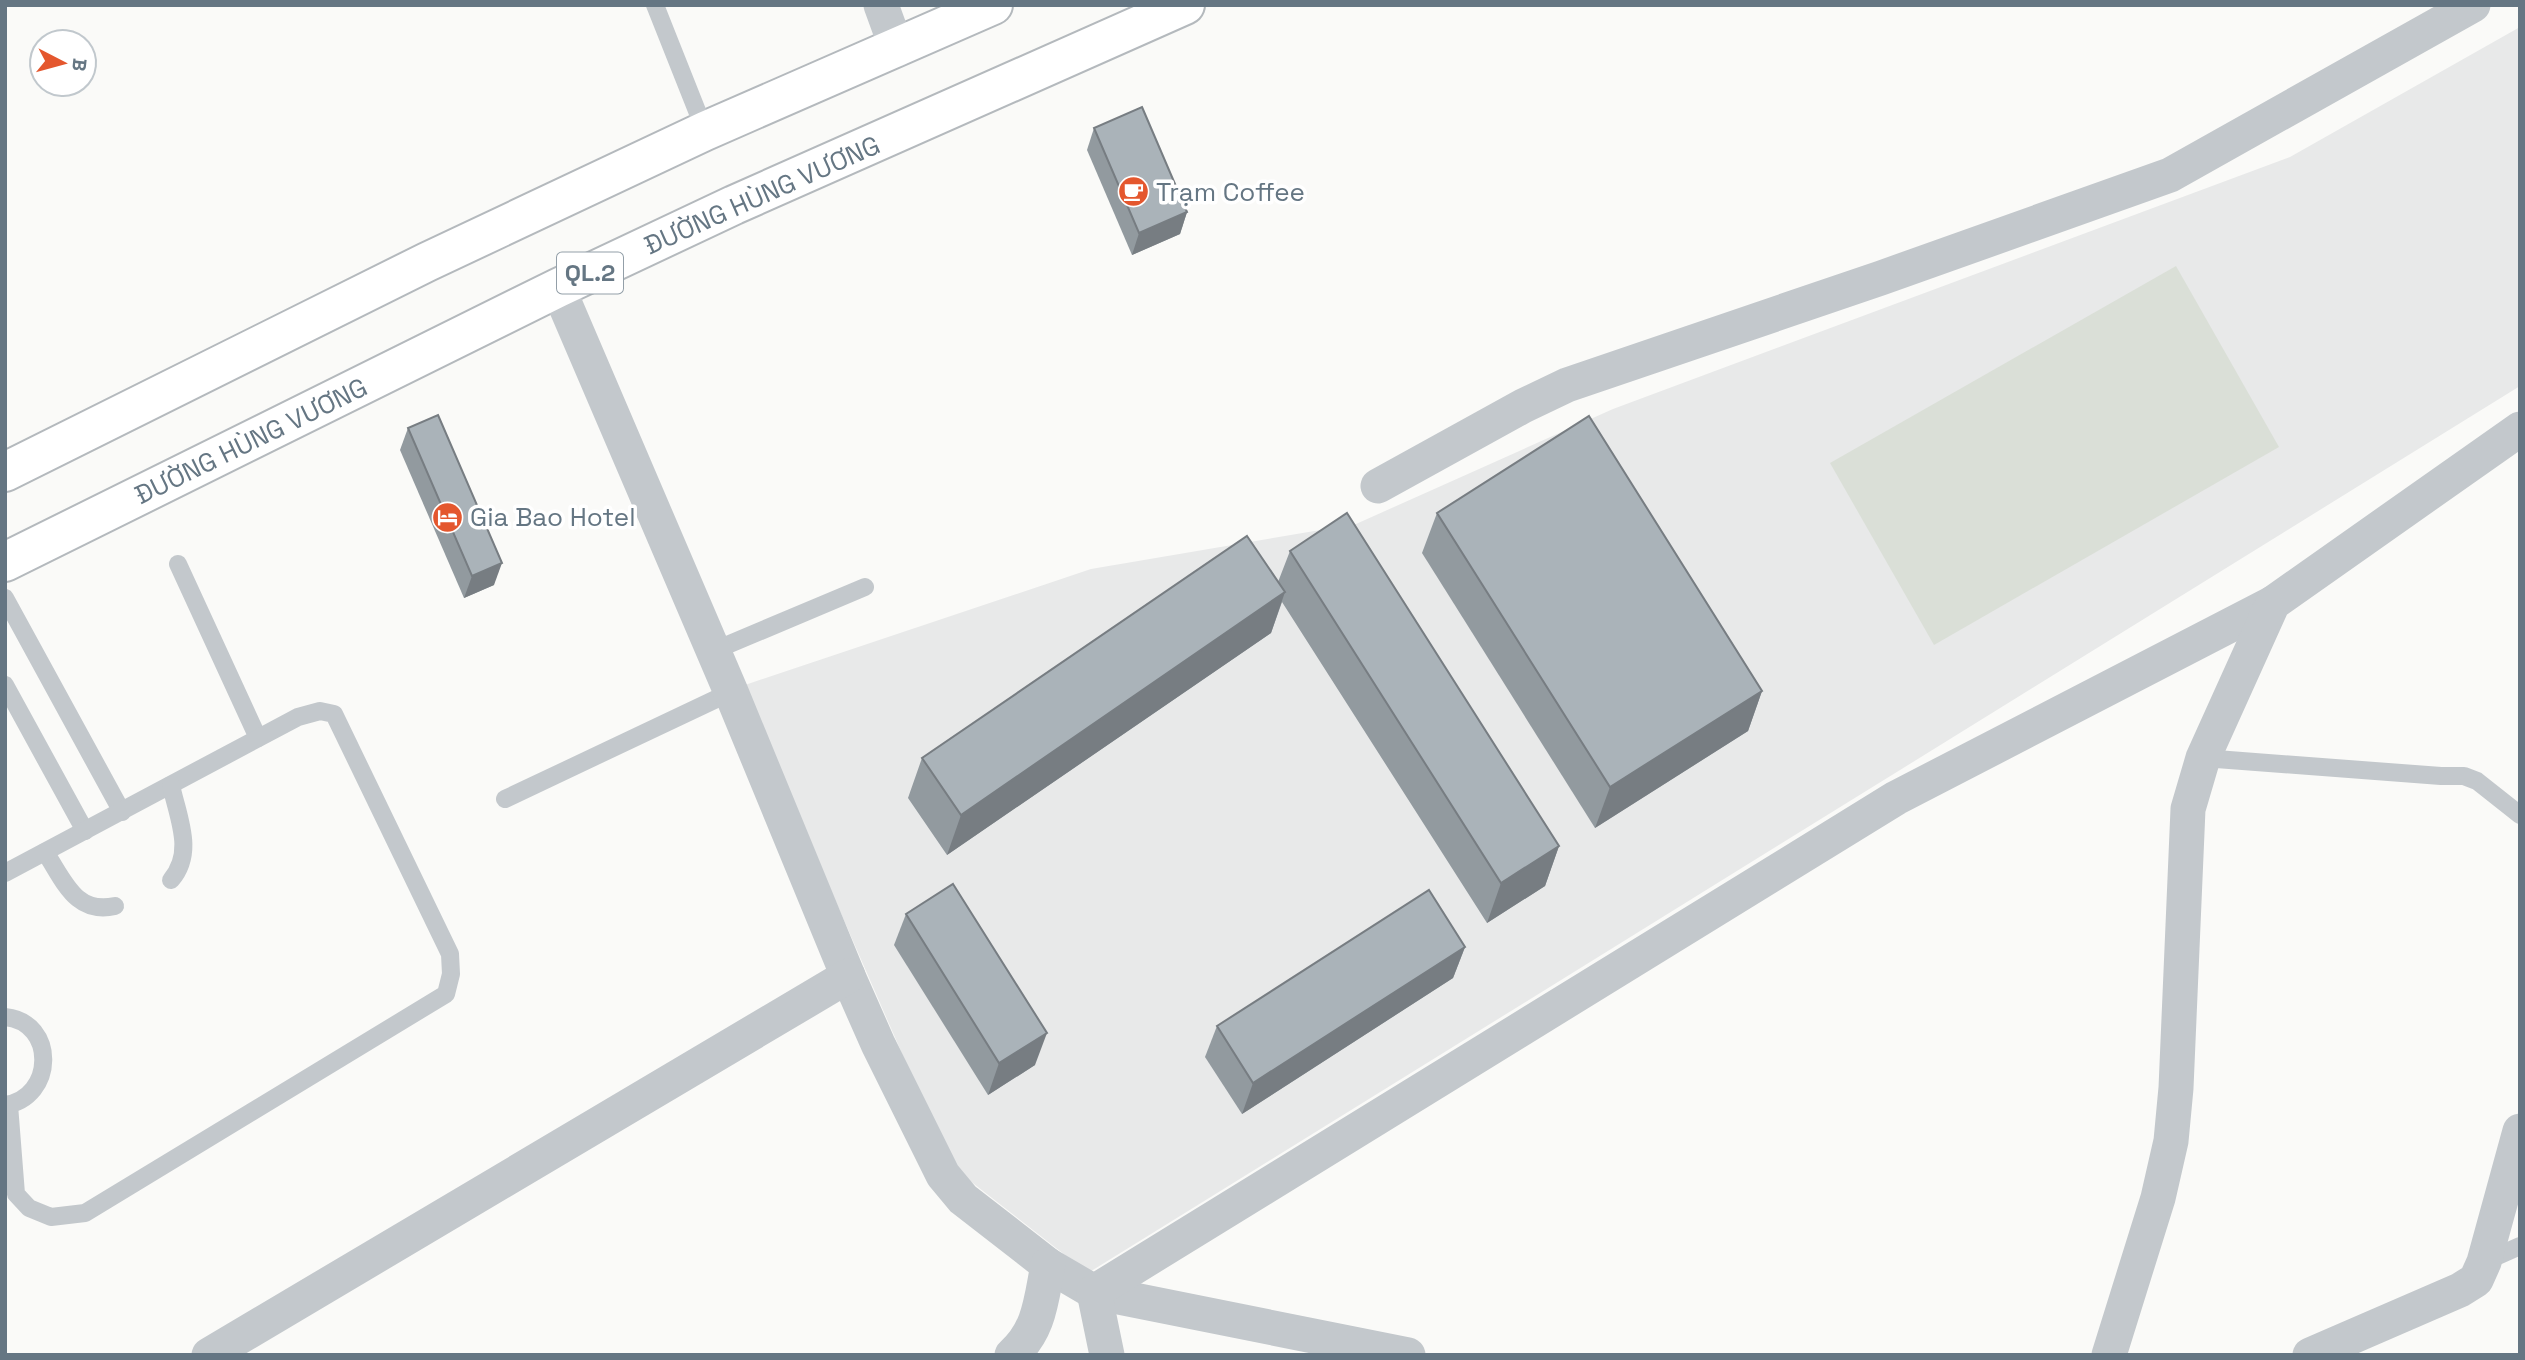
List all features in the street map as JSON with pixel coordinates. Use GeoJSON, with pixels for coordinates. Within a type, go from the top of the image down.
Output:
{"type":"FeatureCollection","features":[{"type":"Feature","properties":{"kind":"highway"},"geometry":{"type":"LineString","coordinates":[[5,471],[427,262],[705,131],[993,5]]}},
{"type":"Feature","properties":{"kind":"highway","name":"ĐƯỜNG HÙNG VƯƠNG"},"geometry":{"type":"LineString","coordinates":[[5,562],[558,288],[734,205],[1185,5]]}},
{"type":"Feature","properties":{"kind":"street"},"geometry":{"type":"LineString","coordinates":[[881,5],[897,49]]}},
{"type":"Feature","properties":{"kind":"street"},"geometry":{"type":"LineString","coordinates":[[1378,486],[1523,406],[1567,385],[2170,175],[2473,5]]}},
{"type":"Feature","properties":{"kind":"street"},"geometry":{"type":"LineString","coordinates":[[558,288],[731,692],[848,976],[878,1044],[943,1175],[963,1199],[1048,1265],[1094,1292],[1408,1355]]}},
{"type":"Feature","properties":{"kind":"street"},"geometry":{"type":"LineString","coordinates":[[1094,1292],[1896,798],[2273,604],[2520,429]]}},
{"type":"Feature","properties":{"kind":"street"},"geometry":{"type":"LineString","coordinates":[[2109,1355],[2158,1198],[2171,1141],[2176,1088],[2188,809],[2203,758],[2273,604]]}},
{"type":"Feature","properties":{"kind":"street"},"geometry":{"type":"LineString","coordinates":[[209,1355],[848,976]]}},
{"type":"Feature","properties":{"kind":"street"},"geometry":{"type":"LineString","coordinates":[[2311,1355],[2460,1290],[2476,1280],[2484,1262],[2520,1131]]}},
{"type":"Feature","properties":{"kind":"street"},"geometry":{"type":"LineString","coordinates":[[1012,1355],[1025,1343],[1037,1321],[1048,1265]]}},
{"type":"Feature","properties":{"kind":"street"},"geometry":{"type":"LineString","coordinates":[[1094,1292],[1107,1355]]}},
{"type":"Feature","properties":{"kind":"lane"},"geometry":{"type":"LineString","coordinates":[[655,5],[705,131]]}},
{"type":"Feature","properties":{"kind":"lane"},"geometry":{"type":"LineString","coordinates":[[178,564],[258,738]]}},
{"type":"Feature","properties":{"kind":"lane"},"geometry":{"type":"LineString","coordinates":[[713,651],[865,587]]}},
{"type":"Feature","properties":{"kind":"lane"},"geometry":{"type":"LineString","coordinates":[[5,598],[122,812]]}},
{"type":"Feature","properties":{"kind":"lane"},"geometry":{"type":"LineString","coordinates":[[5,685],[85,831]]}},
{"type":"Feature","properties":{"kind":"lane"},"geometry":{"type":"LineString","coordinates":[[505,799],[731,692]]}},
{"type":"Feature","properties":{"kind":"lane"},"geometry":{"type":"LineString","coordinates":[[5,873],[298,717],[320,711],[334,714],[450,954],[451,974],[446,994],[85,1213],[51,1217],[29,1208],[16,1194],[7,1105],[25,1098],[37,1086],[44,1070],[44,1053],[38,1037],[26,1024],[5,1017]]}},
{"type":"Feature","properties":{"kind":"lane"},"geometry":{"type":"LineString","coordinates":[[2203,758],[2464,776],[2477,781],[2520,815]]}},
{"type":"Feature","properties":{"kind":"lane"},"geometry":{"type":"LineString","coordinates":[[171,785],[185,846],[179,870],[171,880]]}},
{"type":"Feature","properties":{"kind":"lane"},"geometry":{"type":"LineString","coordinates":[[45,852],[78,901],[92,908],[115,906]]}},
{"type":"Feature","properties":{"kind":"lane"},"geometry":{"type":"LineString","coordinates":[[2484,1262],[2520,1246]]}},
{"type":"Feature","properties":{"kind":"shaded area"},"geometry":{"type":"Polygon","coordinates":[[[2520,27],[2520,386],[1088,1273],[951,1166],[742,686],[1091,569],[1356,524],[1613,409],[2290,157],[2520,27]]]}},
{"type":"Feature","properties":{"kind":"shaded area"},"geometry":{"type":"Polygon","coordinates":[[[2176,266],[2279,447],[1934,645],[1830,463],[2176,266]]]}},
{"type":"Feature","properties":{"kind":"building"},"geometry":{"type":"Polygon","coordinates":[[[1142,107],[1187,212],[1139,233],[1094,128],[1142,107]]]}},
{"type":"Feature","properties":{"kind":"building"},"geometry":{"type":"Polygon","coordinates":[[[438,415],[502,563],[472,576],[408,428],[438,415]]]}},
{"type":"Feature","properties":{"kind":"building"},"geometry":{"type":"Polygon","coordinates":[[[1589,416],[1762,691],[1610,787],[1437,513],[1589,416]]]}},
{"type":"Feature","properties":{"kind":"building"},"geometry":{"type":"Polygon","coordinates":[[[1347,513],[1559,846],[1501,883],[1290,551],[1347,513]]]}},
{"type":"Feature","properties":{"kind":"building"},"geometry":{"type":"Polygon","coordinates":[[[1247,536],[1285,592],[961,815],[922,758],[1247,536]]]}},
{"type":"Feature","properties":{"kind":"building"},"geometry":{"type":"Polygon","coordinates":[[[953,884],[1047,1033],[999,1063],[906,914],[953,884]]]}},
{"type":"Feature","properties":{"kind":"building"},"geometry":{"type":"Polygon","coordinates":[[[1429,890],[1465,947],[1253,1083],[1217,1026],[1429,890]]]}},
{"type":"Feature","properties":{"kind":"place","name":"Trạm Coffee"},"geometry":{"type":"Point","coordinates":[1133,192]}},
{"type":"Feature","properties":{"kind":"place","name":"Gia Bao Hotel"},"geometry":{"type":"Point","coordinates":[447,517]}}]}
